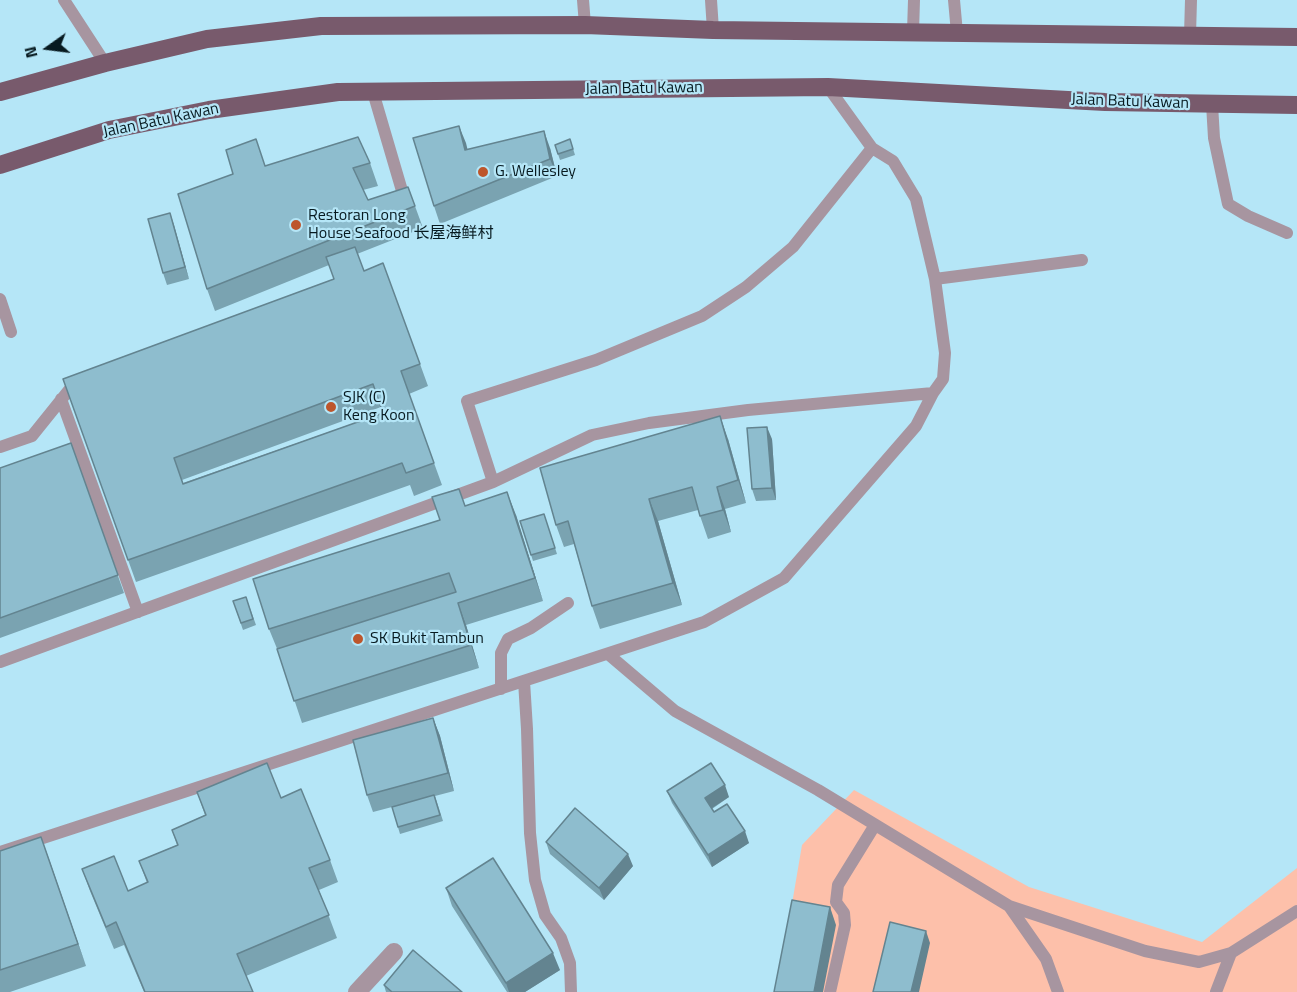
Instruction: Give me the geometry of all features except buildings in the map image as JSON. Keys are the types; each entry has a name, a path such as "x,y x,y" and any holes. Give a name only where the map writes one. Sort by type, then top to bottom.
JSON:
{"main road":[{"path":"0,92 105,63 207,39 321,26 585,25 713,30 1297,36"},
{"name":"Jalan Batu Kawan","path":"0,165 109,130 209,110 338,92 828,87 1105,102 1297,105"}],"street":[{"path":"357,992 394,952"}],"lane":[{"path":"64,0 105,63"},
{"path":"583,0 585,25"},
{"path":"711,0 713,30"},
{"path":"913,32 914,0"},
{"path":"954,0 957,33"},
{"path":"1190,35 1191,0"},
{"path":"0,852 704,622 784,578 916,426 943,379 945,353 935,279 916,199 892,161 872,148 828,87"},
{"path":"373,92 405,201"},
{"path":"1212,104 1214,138 1228,204 1248,216 1287,233"},
{"path":"493,482 467,401 596,360 702,316 746,287 792,247 872,148"},
{"path":"935,279 1082,260"},
{"path":"0,299 11,332"},
{"path":"0,447 32,436 69,390 99,379"},
{"path":"0,662 493,482 592,435 637,425 748,411 933,393"},
{"path":"61,399 138,612"},
{"path":"501,689 501,653 508,639 531,628 568,603"},
{"path":"608,654 675,711 818,790 1009,906 1156,953 1198,962 1231,952 1297,911"},
{"path":"524,681 530,833 535,880 545,915 561,938 570,963 571,992"},
{"path":"830,992 845,925 844,913 836,902 838,885 875,825"},
{"path":"1009,906 1046,959 1058,992"},
{"path":"1216,992 1231,952"}],"shaded area":[{"path":"854,790 1029,887 1202,942 1297,868 1297,992 777,992 802,845"}],"place":[{"name":"G. Wellesley","path":"483,172"},
{"name":"Restoran Long House Seafood 长屋海鲜村","path":"296,225"},
{"name":"SJK (C) Keng Koon","path":"331,407"},
{"name":"SK Bukit Tambun","path":"358,639"}]}
